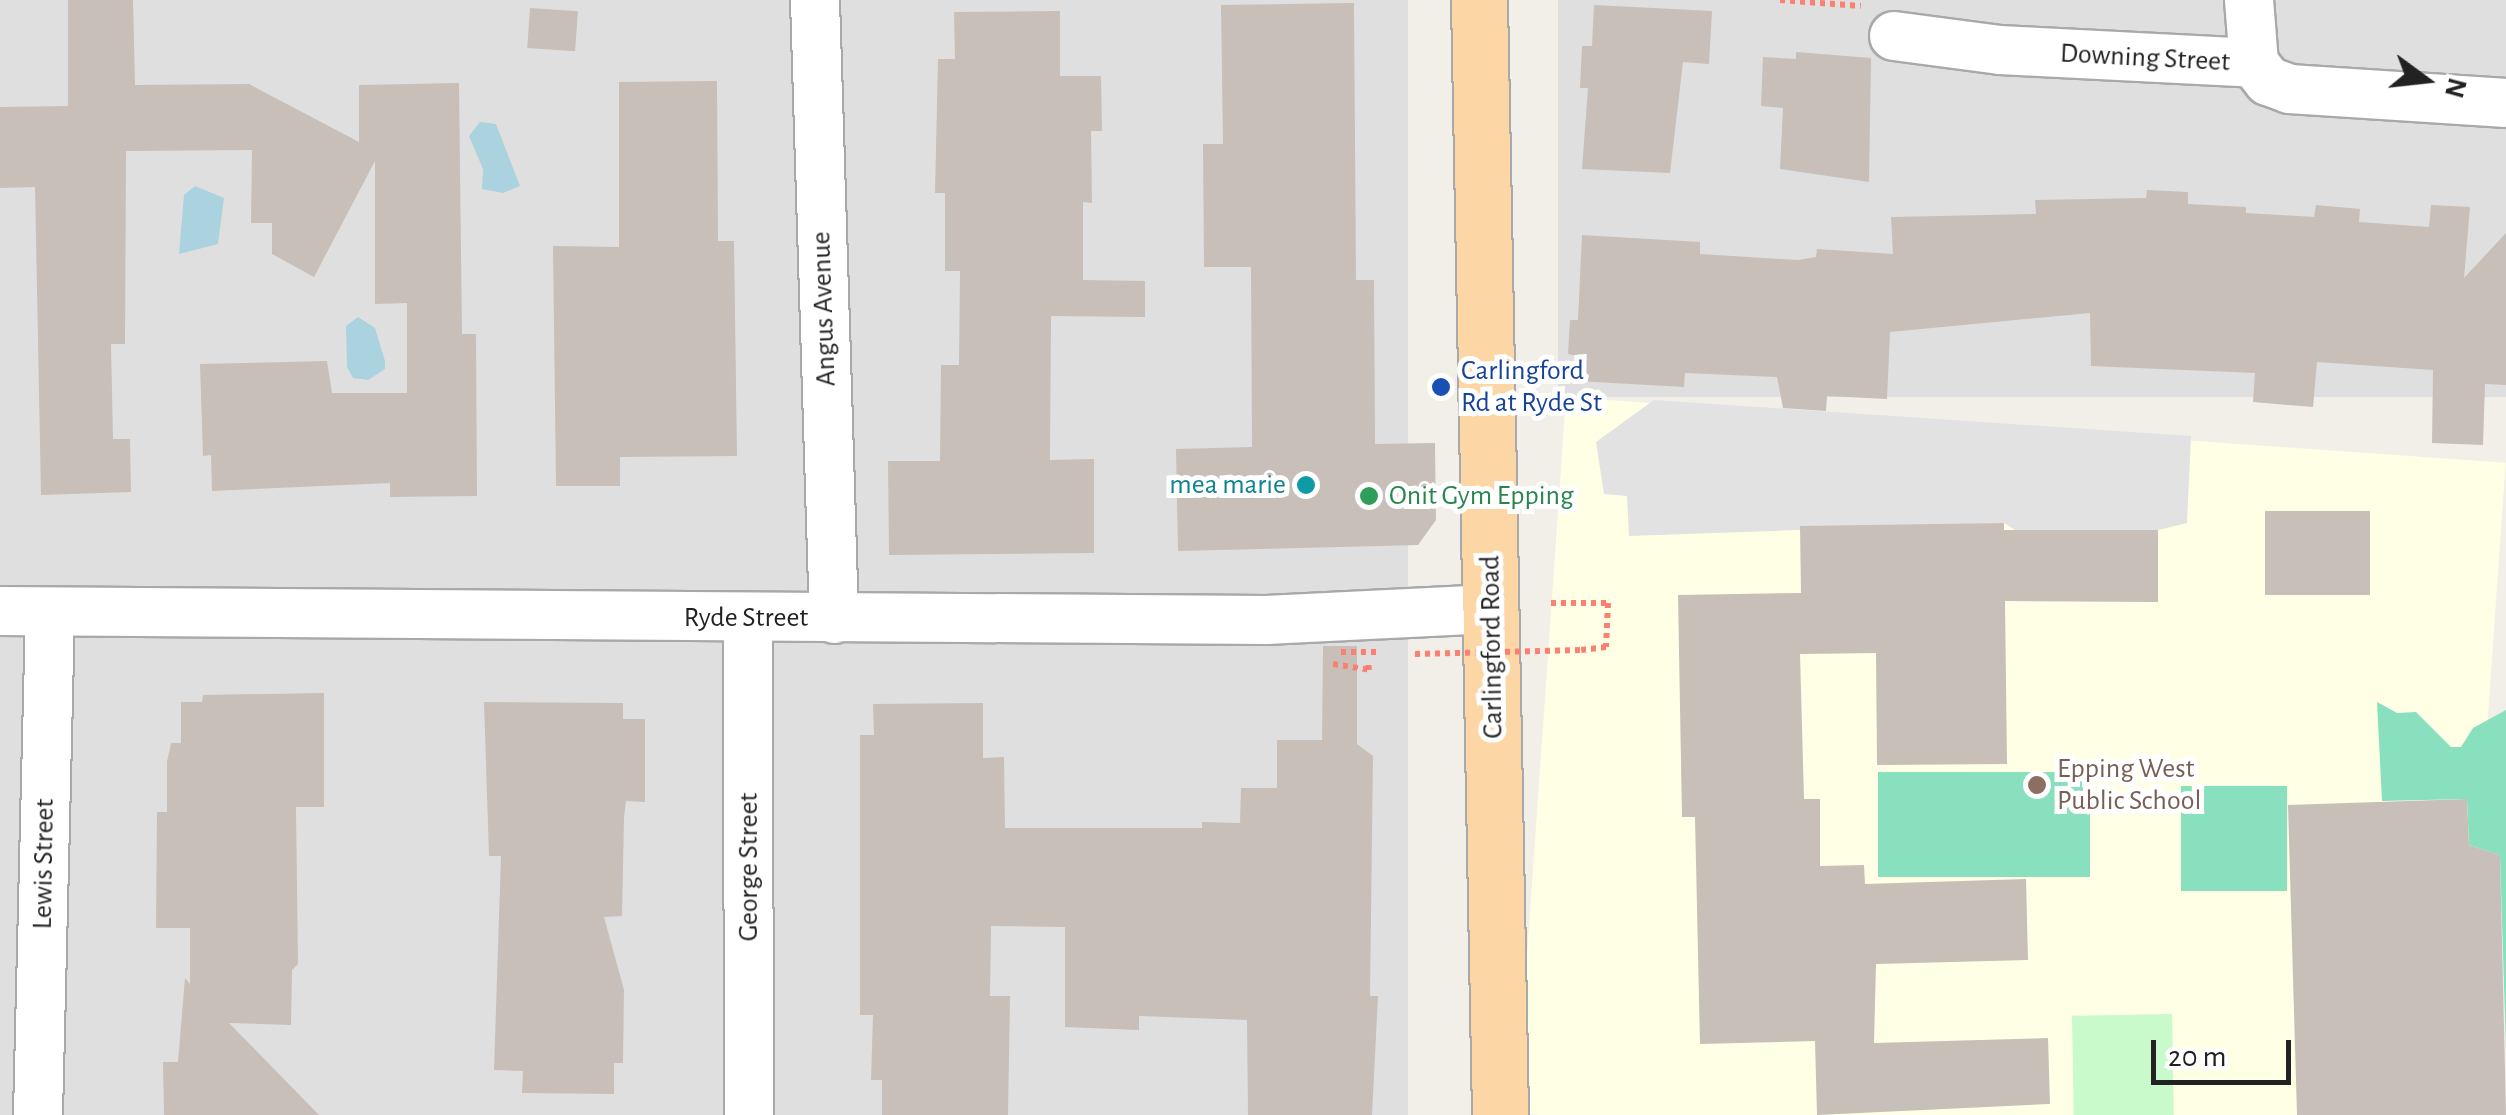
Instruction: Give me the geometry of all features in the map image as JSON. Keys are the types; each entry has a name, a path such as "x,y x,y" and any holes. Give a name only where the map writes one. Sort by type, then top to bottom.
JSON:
{"main road":[{"name":"Carlingford Road","path":"1479,0 1500,1115"}],"street":[{"name":"Angus Avenue","path":"814,0 834,618"},
{"path":"2248,0 2254,63"},
{"name":"Downing Street","path":"1894,36 2000,50 2254,63 2268,81 2290,89 2506,102"},
{"name":"Ryde Street","path":"0,611 1266,620 1492,609"},
{"name":"Lewis Street","path":"38,1115 50,613"},
{"name":"George Street","path":"748,618 749,1115"}],"path":[{"path":"1780,0 1869,6 1894,36"},
{"path":"1415,654 1606,647 1608,602 1551,602"},
{"path":"1341,652 1378,652"},
{"path":"1341,669 1369,670"}],"shaded area":[{"path":"0,0 1408,0 1408,1115 0,1115"},
{"path":"1558,0 2506,0 2506,397 1558,397"},
{"name":"Epping West Public School","path":"1566,397 2506,463 2460,1115 1516,1113"},
{"path":"1654,400 2191,436 2187,523 2158,530 2015,530 2004,523 1629,536 1627,496 1604,494 1596,442"}],"green space":[{"path":"2377,702 2397,713 2416,712 2451,747 2461,747 2473,728 2506,710 2506,1048 2500,855 2469,845 2467,799 2382,801"},
{"path":"1878,772 2090,772 2090,877 1878,877"},
{"path":"2181,786 2287,786 2287,891 2181,891"},
{"path":"2172,1014 2174,1115 2074,1115 2072,1016"}],"water":[{"path":"480,122 496,124 520,186 503,193 482,189 483,169 469,136"},
{"path":"195,186 224,198 218,244 179,254 184,195"},
{"path":"358,317 375,328 385,361 385,369 368,380 353,378 347,367 346,326"}],"building":[{"path":"68,0 133,0 135,85 249,84 359,142 359,85 459,83 462,334 476,334 477,496 390,497 390,483 212,491 211,455 203,456 200,364 327,361 332,393 407,393 407,303 375,304 375,161 314,277 272,254 272,223 251,223 252,150 126,151 125,344 111,344 113,439 130,439 131,492 41,495 35,187 0,188 0,107 68,106"},
{"path":"1354,3 1356,280 1374,280 1375,444 1435,443 1436,520 1418,545 1178,551 1176,449 1252,447 1251,267 1204,267 1203,144 1223,144 1221,5"},
{"path":"1594,5 1712,11 1709,64 1683,62 1670,173 1582,169 1588,88 1580,88 1582,46 1592,46"},
{"path":"530,8 578,11 575,51 527,48"},
{"path":"1060,11 1060,76 1101,76 1102,131 1091,131 1092,203 1083,202 1083,280 1145,281 1145,317 1051,316 1050,460 1094,459 1094,553 889,555 888,461 940,461 941,365 959,365 960,271 945,271 945,193 935,193 938,59 955,59 954,12"},
{"path":"1796,52 1871,58 1869,182 1780,169 1783,108 1761,106 1763,57 1796,59"},
{"path":"717,81 718,241 734,241 737,456 620,457 620,486 556,486 553,246 619,247 619,82"},
{"path":"2147,190 2188,192 2188,204 2246,207 2246,213 2314,217 2316,205 2360,209 2359,222 2429,227 2431,205 2470,207 2464,278 2506,233 2506,385 2485,384 2483,445 2432,443 2433,370 2317,362 2313,407 2253,402 2255,373 2091,366 2090,313 1890,332 1887,399 1827,396 1826,411 1783,408 1777,377 1685,373 1684,387 1577,381 1578,356 1568,354 1570,320 1578,320 1582,235 1700,242 1700,254 1798,260 1816,257 1817,249 1893,254 1891,217 2036,214 2035,200 2146,198"},
{"path":"2265,511 2370,511 2370,595 2265,595"},
{"path":"2004,523 2004,530 2158,530 2158,602 2005,601 2007,764 1877,765 1876,653 1800,654 1804,799 1820,799 1820,866 1864,865 1865,884 2026,879 2028,960 1876,964 1874,1043 2048,1038 2050,1104 1817,1115 1815,1041 1700,1044 1695,817 1682,817 1678,595 1801,593 1800,526"},
{"path":"1323,646 1357,646 1357,744 1373,756 1370,996 1378,996 1372,1115 1248,1115 1247,1020 1139,1016 1139,1030 1065,1027 1065,927 991,926 990,996 1010,996 1008,1115 882,1115 882,1080 871,1080 873,1015 860,1015 860,735 874,735 873,704 983,703 983,758 1004,757 1005,828 1202,828 1202,822 1240,823 1241,788 1277,788 1277,740 1322,740"},
{"path":"324,693 324,807 296,807 298,964 292,970 291,1025 229,1023 319,1115 164,1115 163,1062 178,1062 185,978 190,984 190,928 156,928 157,812 167,812 167,762 171,743 181,743 181,702 202,702 203,695"},
{"path":"484,702 623,703 623,719 645,719 645,802 626,801 622,916 604,917 624,990 623,1063 614,1063 614,1094 522,1093 523,1071 494,1070 501,856 489,856"},
{"path":"2467,799 2469,845 2500,855 2506,1115 2297,1115 2288,805"}],"place":[{"name":"Carlingford Rd at Ryde St","path":"1441,387"},
{"name":"mea marie","path":"1306,485"},
{"name":"Onit Gym Epping","path":"1369,496"},
{"name":"Epping West Public School","path":"2037,785"}]}
